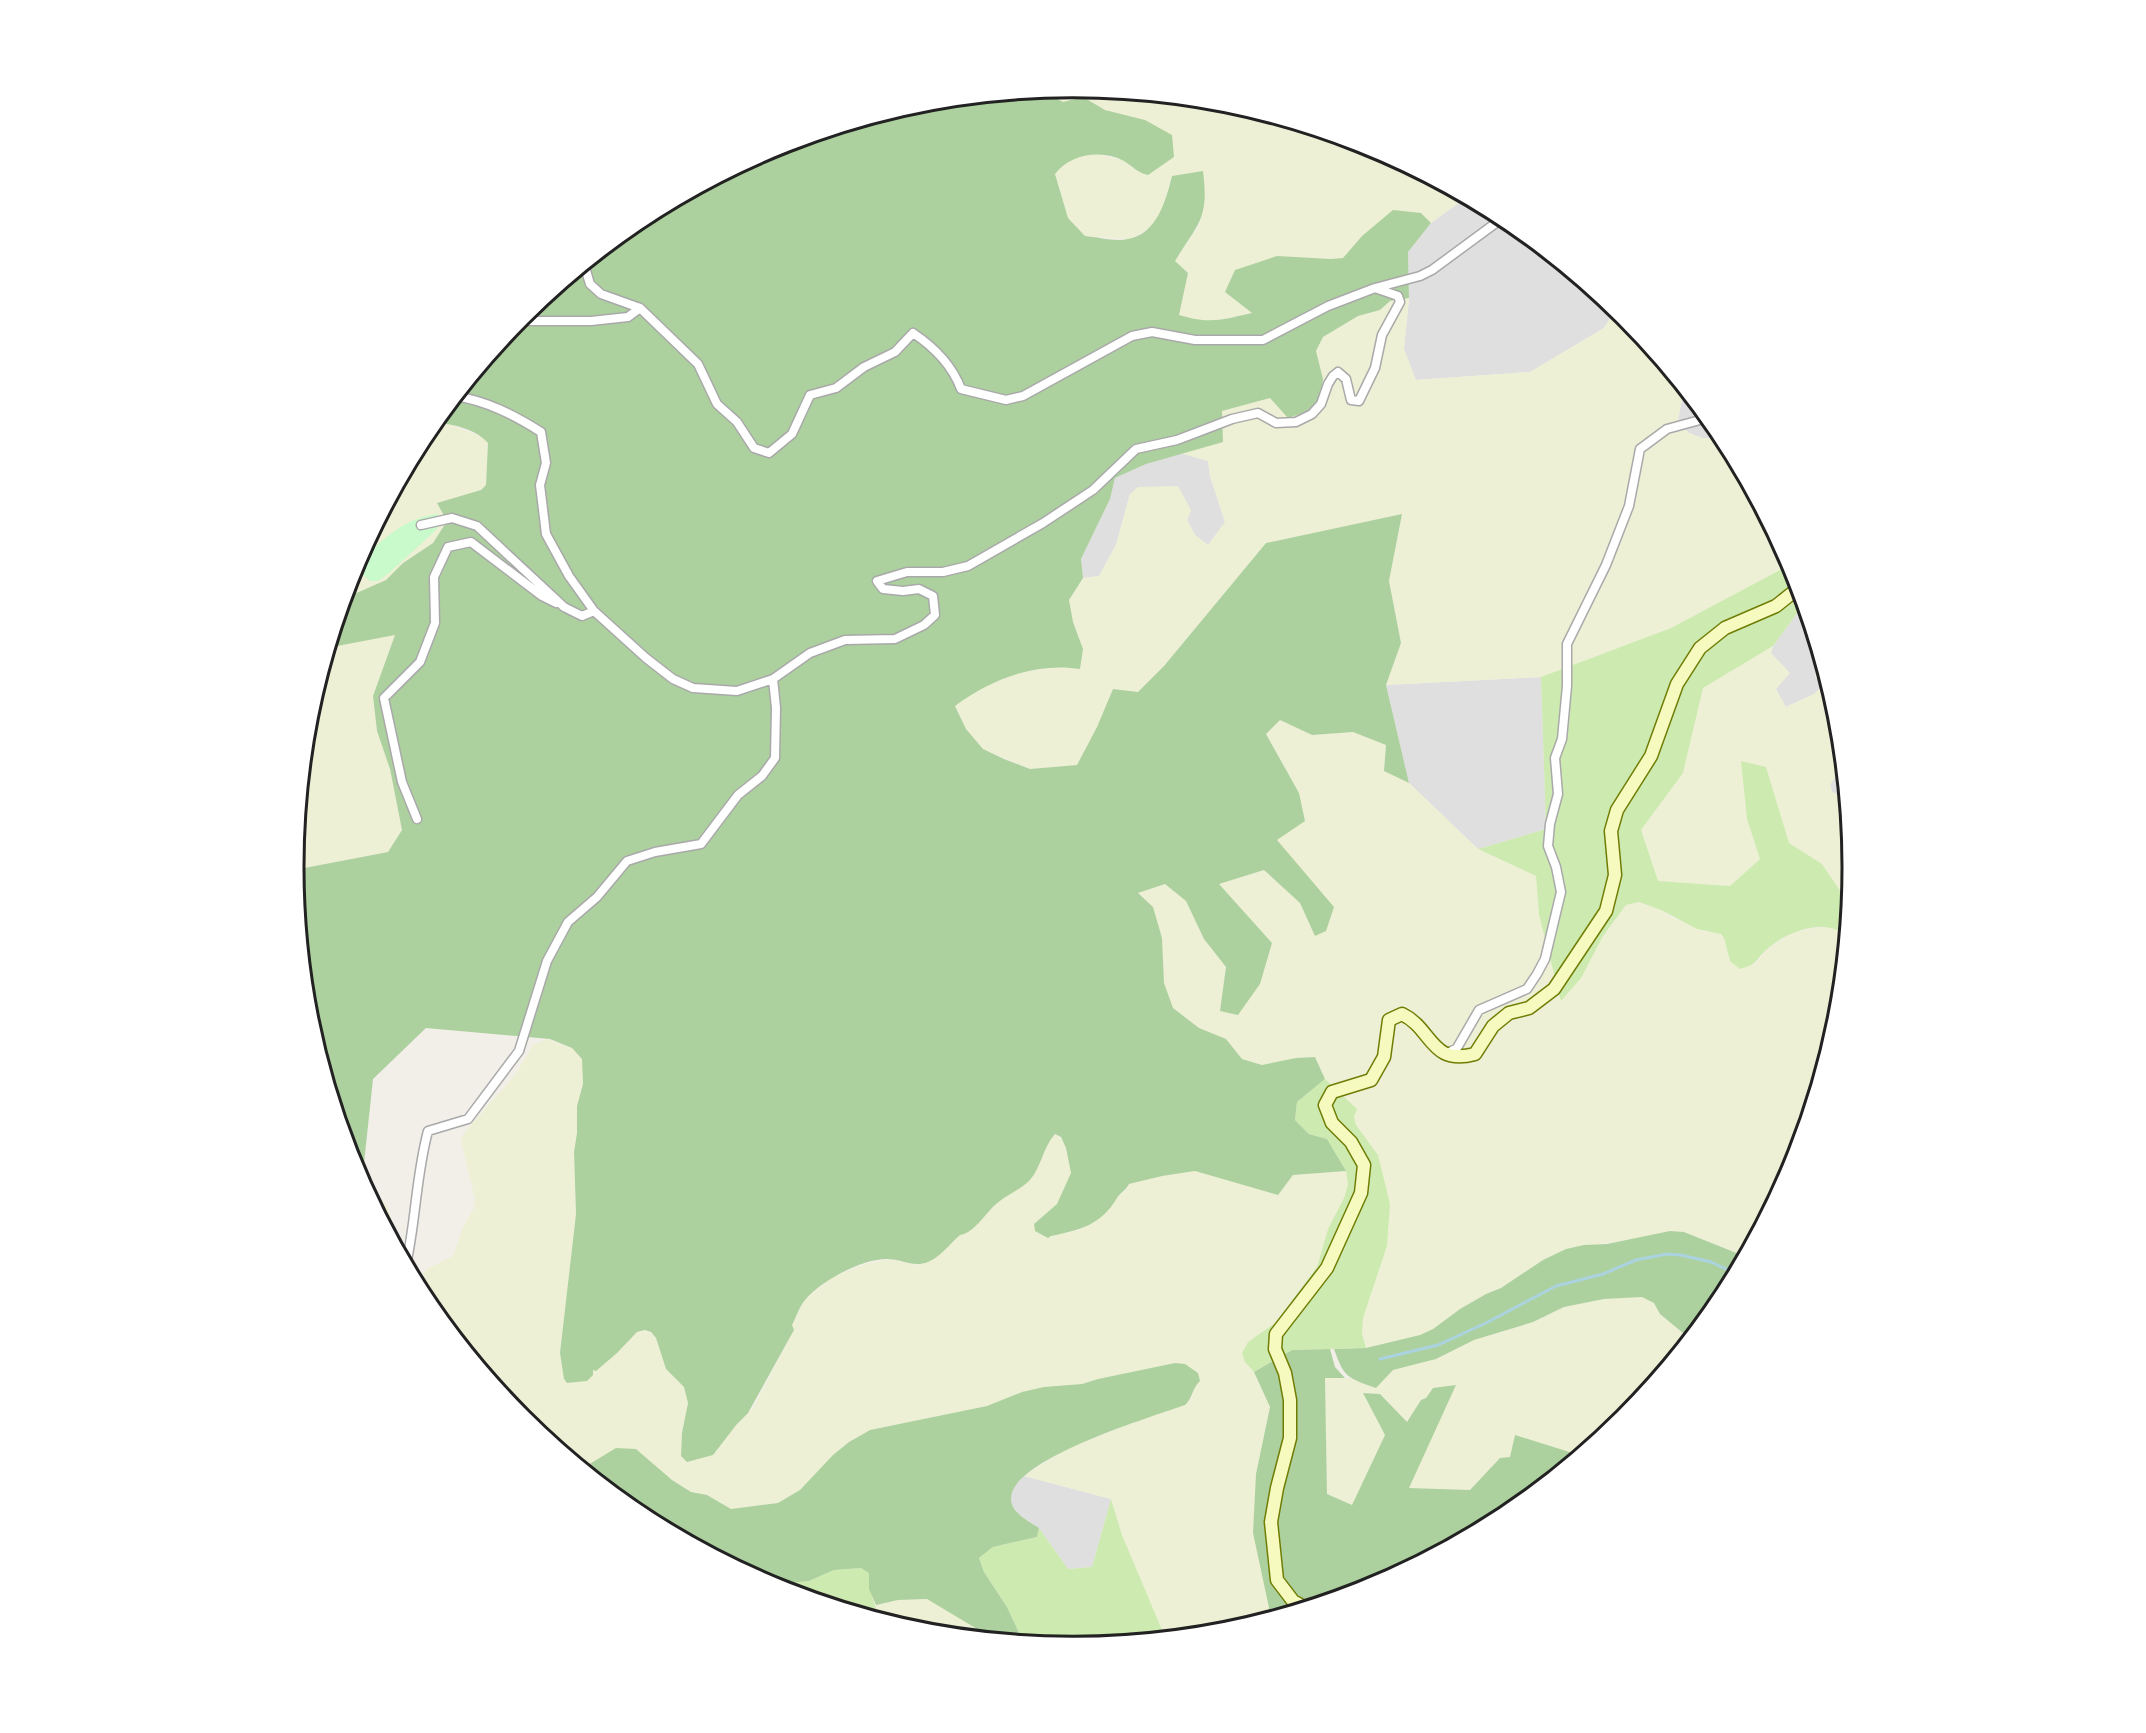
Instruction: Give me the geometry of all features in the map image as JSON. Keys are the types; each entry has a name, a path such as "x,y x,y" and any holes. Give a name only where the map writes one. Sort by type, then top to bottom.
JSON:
{"main road":[{"path":"1294,1603 1277,1580 1271,1522 1290,1438 1290,1400 1285,1373 1275,1349 1276,1334 1327,1268 1361,1193 1364,1165 1351,1142 1332,1123 1325,1105 1332,1092 1371,1080 1384,1057 1389,1020 1402,1014 1414,1020 1430,1041 1445,1054 1458,1058 1475,1054 1493,1026 1509,1014 1529,1008 1554,989 1606,911 1615,875 1611,831 1617,810 1651,756 1677,684 1700,648 1725,628 1776,606 1791,594"}],"street":[{"path":"586,271 590,284 601,294 640,308 699,364 717,404 737,422 754,448 769,453 792,434 810,395 836,388 864,367 895,352 913,333 931,345 956,375 961,389 1006,400 1023,396 1132,336 1152,332 1195,340 1263,340 1329,306 1432,270 1494,223"},
{"path":"464,397 476,399 515,416 541,432 546,463 540,485 546,534 570,576 594,611 673,679 693,688 737,691 773,679 810,652 845,640 895,639 924,626 935,615 933,596 919,589 903,591 883,589 877,581 908,572 943,572 969,566 1043,523 1093,490 1136,449 1177,440 1232,419 1258,413 1276,423 1296,422 1312,414 1321,404 1328,384 1338,372 1346,379 1351,400 1359,401 1375,368 1382,334 1400,302 1398,296 1376,288"},
{"path":"531,321 601,320 628,317 640,308"},
{"path":"1445,1054 1457,1048 1479,1010 1527,989 1545,959 1561,892 1556,867 1548,846 1550,824 1558,794 1555,758 1562,739 1567,686 1567,644 1606,565 1629,506 1640,449 1667,429 1699,420"},
{"path":"421,525 452,518 477,526 564,607"},
{"path":"417,819 402,782 384,698 420,662 435,623 434,577 447,547 471,542 542,596 582,616 594,611"},
{"path":"409,1254 420,1160 428,1131 468,1119 519,1051 548,961 568,922 597,897 627,861 656,852 701,844 738,795 762,776 775,758 776,708 773,679"}],"shaded area":[{"path":"1460,202 1541,256 1611,317 1604,328 1530,372 1415,380 1404,349 1409,299 1408,252 1431,223"},
{"path":"1682,397 1712,438 1702,438 1689,433 1678,421"},
{"path":"1181,453 1208,461 1210,476 1225,522 1208,546 1195,535 1187,520 1191,510 1130,494 1116,545 1099,576 1083,578 1081,559 1110,499 1115,478 1146,464"},
{"path":"1798,612 1816,667 1817,673 1815,676 1821,688 1815,694 1785,707 1776,689 1771,653 1773,646"},
{"path":"1541,677 1546,829 1478,849 1409,783 1386,685"},
{"path":"1836,776 1838,794 1832,792 1830,784"},
{"path":"1024,1476 1111,1499 1092,1567 1068,1569 1039,1528 1018,1514 1010,1499 1014,1487"}],"green space":[{"path":"1056,98 1079,98 1063,102"},
{"path":"1056,98 1063,102 1085,98 1105,110 1145,120 1172,135 1174,157 1148,175 1124,161 1106,155 1077,158 1061,167 1055,174 1068,218 1085,236 1118,240 1138,236 1153,223 1159,215 1172,176 1203,171 1205,200 1203,210 1196,228 1175,261 1188,273 1179,315 1198,319 1215,320 1252,313 1225,292 1235,270 1277,256 1343,258 1362,236 1393,210 1421,213 1431,223 1408,252 1409,298 1390,301 1380,310 1358,316 1323,337 1316,351 1323,379 1319,408 1288,418 1270,398 1222,411 1223,442 1146,464 1115,478 1110,499 1081,559 1083,578 1069,600 1073,622 1083,649 1080,669 1047,668 1014,675 984,688 955,706 966,729 983,749 1030,769 1077,765 1097,727 1113,689 1138,692 1164,666 1266,543 1402,514 1389,581 1401,643 1386,685 1409,783 1384,771 1386,745 1353,732 1312,735 1280,720 1266,734 1299,793 1305,821 1277,840 1334,907 1326,931 1315,936 1300,903 1264,870 1219,884 1272,943 1260,984 1238,1015 1220,1011 1226,967 1204,939 1186,901 1165,884 1138,893 1153,907 1162,938 1164,983 1173,1008 1199,1028 1226,1039 1242,1059 1262,1065 1296,1058 1315,1057 1325,1079 1297,1102 1295,1120 1309,1134 1327,1139 1346,1171 1293,1175 1278,1195 1195,1171 1162,1176 1129,1184 1111,1207 1097,1220 1089,1225 1048,1238 1035,1231 1034,1224 1057,1204 1071,1173 1066,1148 1061,1137 1055,1134 1030,1180 999,1201 975,1227 960,1235 932,1260 923,1264 892,1259 865,1263 842,1272 812,1293 801,1306 792,1325 794,1330 748,1413 713,1455 687,1462 681,1456 682,1433 688,1403 684,1387 666,1369 656,1338 651,1332 645,1330 637,1332 617,1353 596,1371 593,1370 593,1375 587,1381 567,1383 564,1379 560,1353 576,1214 574,1152 577,1106 583,1084 582,1059 572,1048 550,1039 426,1028 373,1079 364,1163 330,1066 311,967 304,868 388,852 402,830 390,769 377,731 373,696 395,635 337,646 355,594 386,580 403,563 433,543 447,521 437,503 481,490 486,485 488,443 477,434 445,424 495,359 529,323 605,256 646,227 733,177 779,156 826,138 923,112 1023,99"},
{"path":"1085,98 1173,104 1223,112 1272,124 1320,138 1367,156 1460,202 1431,223 1421,213 1362,236 1343,258 1316,258 1252,313 1198,321 1178,315 1188,273 1175,261 1200,224 1172,176 1162,210 1150,228 1129,239 1085,236 1068,218 1055,174 1061,166 1073,158 1095,154 1122,160 1140,173 1145,120 1105,110"},
{"path":"1409,298 1404,349 1416,380 1530,372 1604,328 1611,317 1651,359 1682,397 1678,421 1689,433 1712,439 1763,526 1780,566 1780,570 1671,628 1541,677 1386,685 1401,643 1389,581 1402,514 1266,543 1164,666 1138,692 1113,689 1097,727 1077,765 1030,769 983,749 966,729 955,706 973,692 1015,674 1053,667 1080,669 1083,649 1073,622 1069,600 1083,578 1099,576 1116,545 1130,494 1138,487 1178,486 1191,510 1187,520 1195,535 1208,545 1225,522 1210,476 1208,461 1181,453 1223,442 1222,411 1270,398 1323,379 1316,351 1323,337 1358,316 1380,310 1390,301"},
{"path":"445,423 484,438 488,443 486,485 481,490 437,503 447,521 433,543 403,563 386,580 355,594 383,526 434,439"},
{"path":"437,514 440,517 441,522 435,531 378,581 370,581 362,574 375,547 393,532 425,516"},
{"path":"1780,566 1798,612 1773,646 1703,688 1683,773 1641,830 1658,881 1730,886 1760,859 1747,819 1741,761 1766,767 1789,843 1822,864 1841,892 1839,930 1826,927 1804,929 1774,943 1754,964 1740,969 1730,961 1721,934 1697,929 1661,910 1639,902 1626,905 1603,936 1581,978 1561,1001 1539,915 1536,876 1478,849 1546,829 1541,677 1671,628 1780,570"},
{"path":"395,634 373,696 377,731 390,769 402,830 388,852 304,868 311,766 319,716 337,646"},
{"path":"1773,646 1771,653 1790,673 1776,689 1786,707 1814,694 1821,687 1836,776 1830,785 1832,792 1838,795 1840,816 1841,892 1822,864 1789,843 1765,767 1747,819 1760,859 1730,886 1658,881 1641,830 1683,773 1703,688"},
{"path":"1280,720 1312,735 1353,732 1386,745 1384,771 1409,783 1478,849 1536,876 1539,915 1603,936 1626,905 1639,902 1706,932 1713,931 1721,934 1730,961 1754,965 1766,950 1792,933 1827,927 1839,930 1827,1017 1816,1066 1801,1114 1763,1207 1737,1253 1684,1232 1566,1249 1543,1260 1501,1288 1460,1309 1433,1329 1420,1335 1366,1348 1362,1334 1363,1318 1387,1246 1378,1155 1356,1125 1354,1117 1357,1109 1325,1079 1315,1057 1296,1058 1262,1065 1242,1059 1226,1039 1199,1028 1173,1008 1164,983 1162,938 1153,907 1138,893 1165,884 1186,901 1204,939 1226,967 1220,1011 1251,920 1219,884 1264,870 1300,903 1315,935 1277,840 1299,793 1266,734"},
{"path":"547,1039 572,1048 582,1059 584,1066 583,1084 577,1106 574,1152 576,1214 560,1353 567,1383 573,1382 617,1353 637,1332 648,1331 656,1338 666,1369 684,1387 688,1403 682,1433 713,1455 737,1424 753,1408 794,1330 792,1326 804,1301 831,1278 865,1264 889,1259 914,1265 936,1257 960,1235 977,1224 996,1204 1031,1179 1048,1142 1055,1134 1063,1140 1072,1169 1068,1183 1057,1204 1034,1224 1050,1236 1080,1230 1125,1191 1129,1184 1162,1176 1195,1171 1278,1195 1293,1175 1346,1171 1348,1184 1344,1198 1328,1229 1317,1267 1275,1323 1248,1342 1245,1362 1254,1372 1270,1407 1256,1474 1270,1609 1223,1621 1162,1630 1122,1535 1111,1499 1024,1476 1066,1449 1191,1400 1195,1385 1175,1363 1082,1384 1022,1392 987,1406 870,1430 849,1442 833,1455 800,1490 778,1503 731,1509 707,1495 691,1492 664,1474 595,1469 529,1410 495,1374 463,1335 422,1275 427,1269 453,1256 463,1227 474,1208 475,1200 461,1140 465,1132 515,1075 533,1045"},
{"path":"1325,1079 1357,1109 1354,1117 1356,1125 1378,1155 1390,1204 1387,1246 1363,1318 1362,1334 1366,1348 1292,1350 1254,1372 1245,1362 1242,1353 1248,1342 1275,1323 1317,1267 1328,1229 1344,1198 1348,1184 1346,1171 1327,1139 1309,1134 1295,1120 1297,1102"},
{"path":"379,1199 387,1205 393,1225"},
{"path":"1670,1231 1684,1232 1737,1253 1684,1334 1660,1314 1654,1303 1642,1297 1604,1299 1564,1307 1533,1322 1474,1340 1436,1359 1393,1370 1376,1388 1348,1376 1341,1366 1334,1349 1366,1348 1420,1335 1433,1329 1460,1309 1501,1288 1543,1260 1566,1249 1607,1244"},
{"path":"1642,1297 1655,1303 1660,1314 1684,1334 1651,1374 1617,1410 1570,1453 1500,1459 1470,1490 1408,1488 1455,1386 1433,1388 1426,1398 1421,1400 1407,1422 1380,1394 1363,1393 1385,1435 1352,1505 1327,1494 1325,1377 1349,1378 1376,1388 1393,1370 1436,1359 1474,1340 1533,1322 1565,1307 1604,1299"},
{"path":"1330,1349 1335,1367 1345,1378 1325,1378 1327,1494 1352,1505 1385,1435 1363,1393 1380,1394 1407,1422 1421,1400 1426,1398 1433,1388 1456,1385 1409,1488 1470,1490 1500,1458 1510,1457 1515,1435 1571,1452 1500,1506 1413,1556 1320,1595 1269,1610 1253,1533 1256,1474 1270,1407 1254,1372 1292,1350"},
{"path":"1175,1363 1185,1364 1198,1373 1200,1381 1185,1405 1085,1441 1033,1469 1017,1484 1011,1499 1012,1504 1022,1517 1039,1528 1037,1537 993,1547 979,1558 984,1572 1007,1607 1020,1634 978,1629 927,1599 898,1600 876,1605 869,1589 869,1573 861,1568 834,1570 809,1581 794,1583 779,1577 688,1532 646,1506 589,1464 616,1448 636,1449 672,1480 691,1492 707,1495 731,1509 778,1503 800,1490 833,1455 849,1442 870,1430 987,1406 1022,1392 1044,1387 1082,1384"},
{"path":"1111,1499 1122,1535 1162,1630 1073,1636 1020,1634 1007,1607 984,1572 979,1558 993,1547 1037,1537 1039,1528 1068,1569 1092,1567"},
{"path":"861,1568 870,1573 872,1597 877,1610 794,1583 809,1581 834,1570"},
{"path":"927,1599 978,1630 923,1621 877,1610 876,1605 898,1600"}],"waterway":[{"path":"1380,1359 1438,1345 1556,1286 1603,1274 1636,1260 1667,1254 1681,1255 1711,1262 1727,1270"}]}
